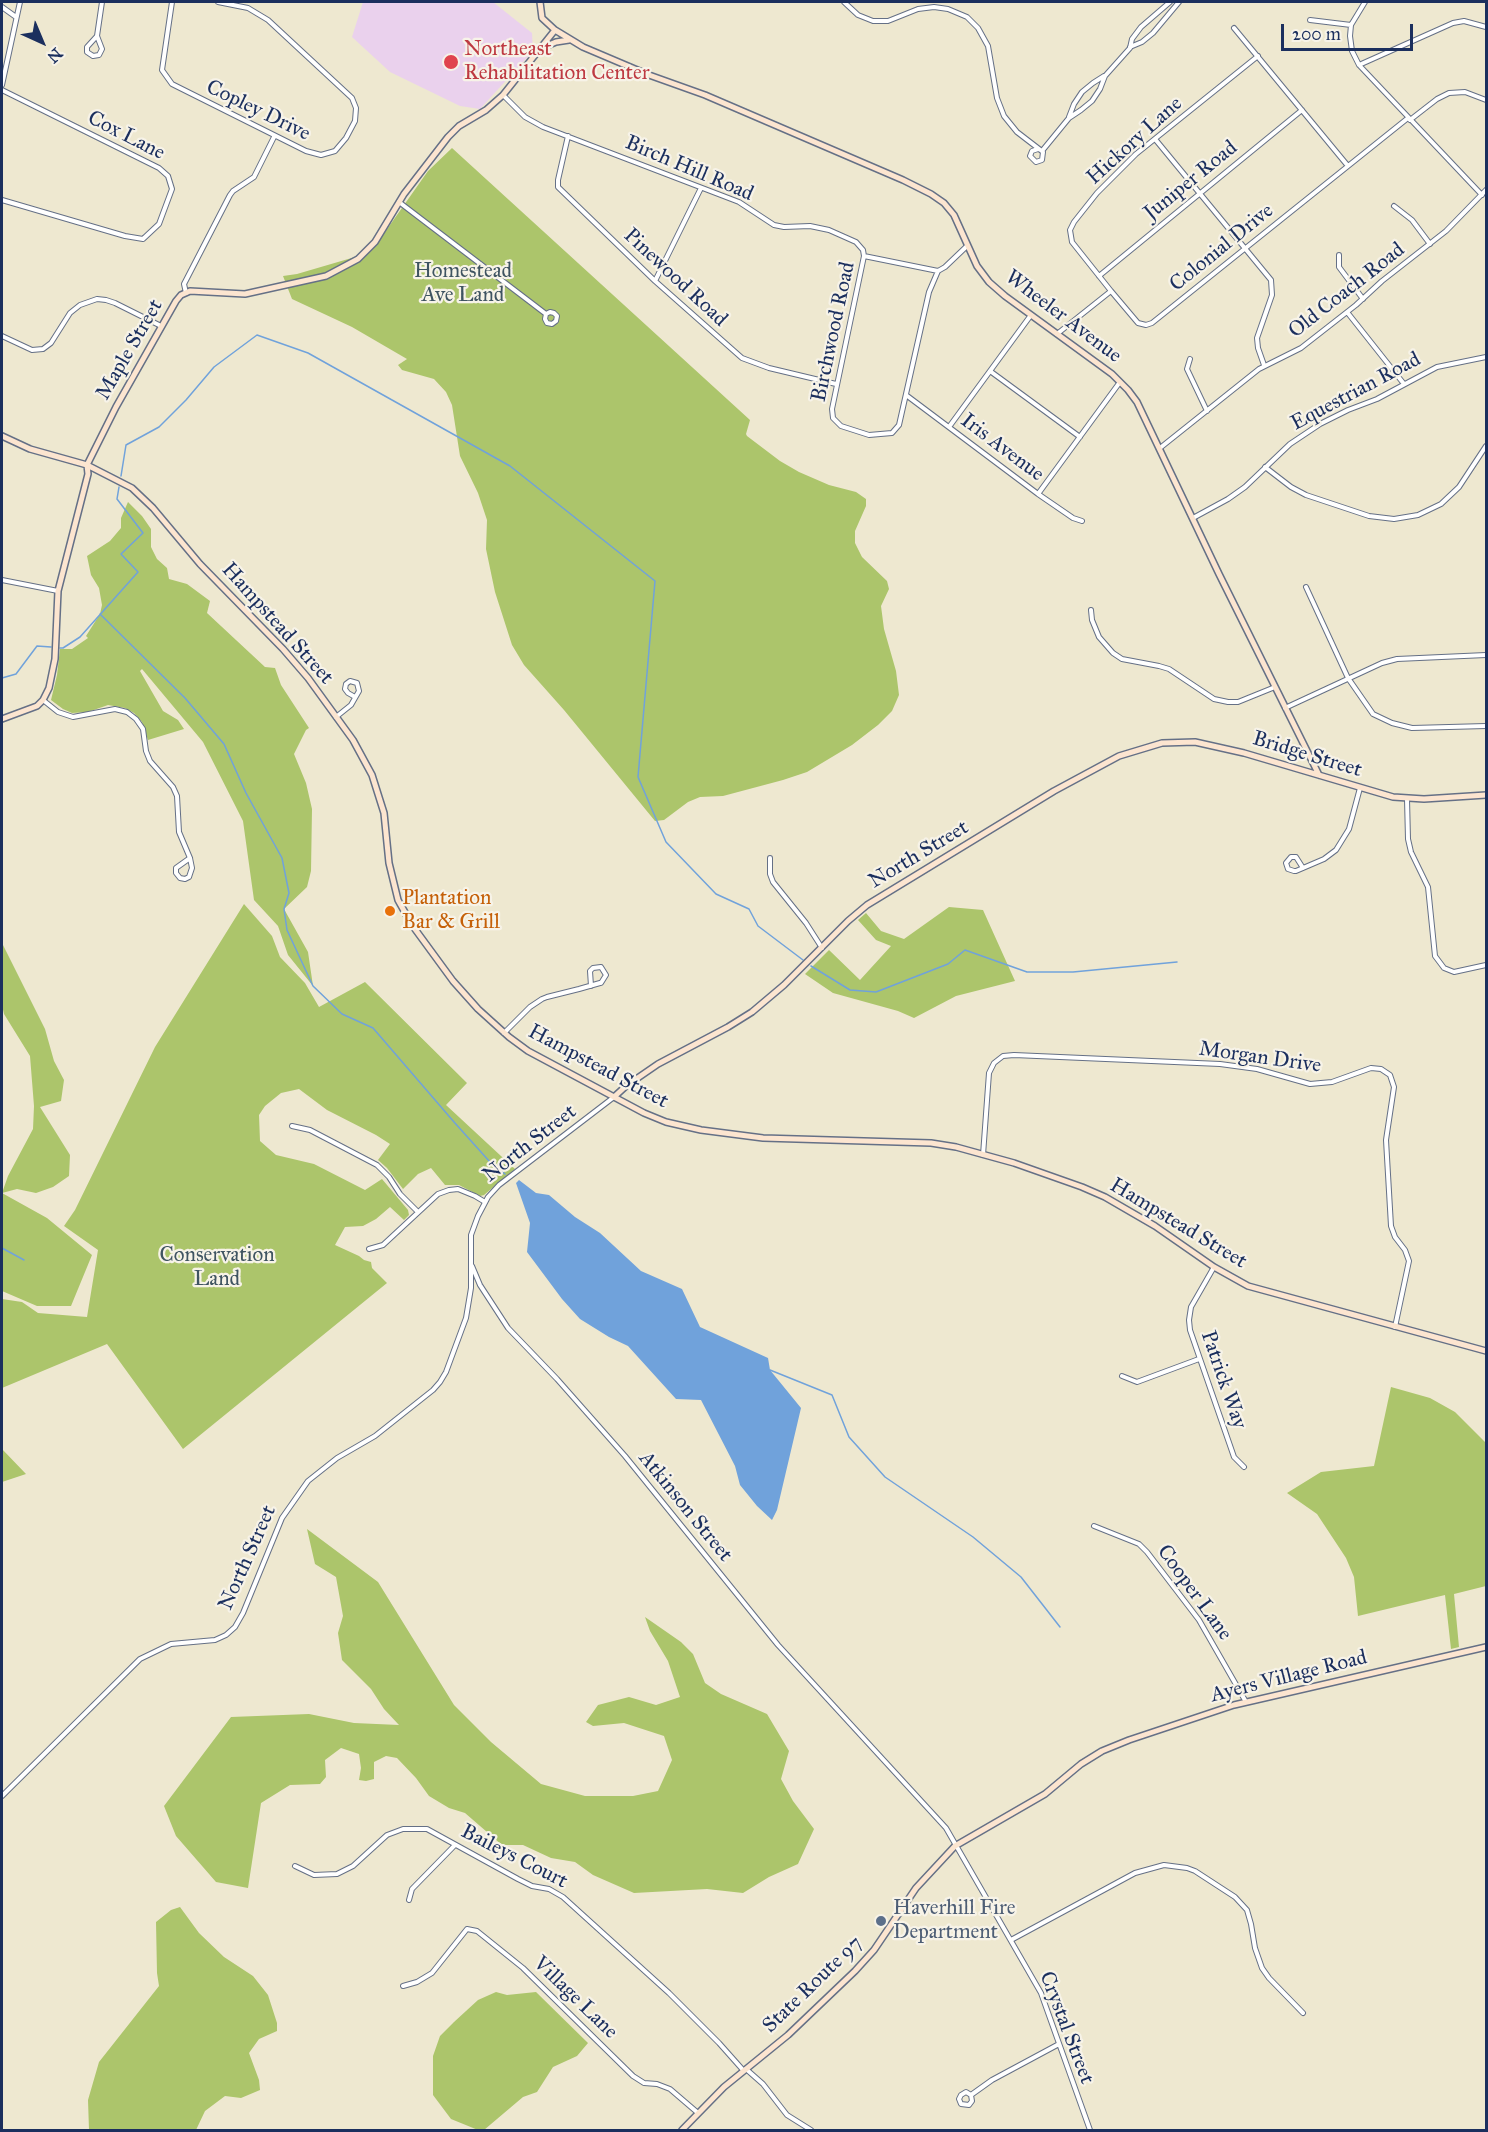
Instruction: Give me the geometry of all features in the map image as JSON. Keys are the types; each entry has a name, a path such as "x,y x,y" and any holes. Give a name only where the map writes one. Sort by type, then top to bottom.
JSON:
{"street":[{"path":"2,85 20,2"},
{"path":"97,36 87,47 88,54 93,56 99,55 102,49 97,36 102,2"},
{"name":"Copley Drive","path":"172,2 162,60 162,70 167,79 183,91 310,153 321,155 330,153 339,147 351,129 356,116 355,103 343,89 268,20 248,8 218,2"},
{"path":"540,2 542,18 555,30"},
{"path":"844,2 858,15 873,21 888,21 918,9 934,7 948,9 967,17 978,28 988,46 997,98 1004,116 1012,127 1040,150 1069,118 1092,101 1105,76"},
{"path":"1069,118 1082,92 1105,76 1130,48 1135,35 1144,24 1170,2"},
{"path":"1130,48 1153,33 1179,2"},
{"path":"1365,2 1351,25 1351,46 1359,65 1482,195"},
{"path":"2,7 16,17"},
{"path":"1310,20 1351,25"},
{"path":"1359,65 1458,22 1469,22 1486,27"},
{"path":"1234,28 1348,166"},
{"name":"Wheeler Avenue","path":"555,30 569,40 649,75 705,95 927,191 940,200 951,211 980,270 989,282 1121,381 1137,402 1319,775"},
{"name":"Maple Street","path":"43,700 49,688 55,659 58,591 86,481 87,465 101,435 176,301 186,292 251,293 335,272 358,259 370,248 399,202 448,137 459,126 486,110 503,95 555,30"},
{"path":"541,49 556,42 569,40"},
{"name":"Hickory Lane","path":"1111,291 1072,242 1070,234 1072,226 1111,178 1155,139 1258,56"},
{"name":"Cox Lane","path":"2,90 159,168 172,183 159,224 143,239 125,236 2,200"},
{"name":"Colonial Drive","path":"1111,291 1136,321 1149,325 1348,166 1437,99 1449,93 1465,92 1486,100"},
{"name":"Birch Hill Road","path":"503,95 530,120 745,205 774,225 810,226 829,230 859,245 864,256"},
{"name":"Juniper Road","path":"1099,276 1302,110"},
{"name":"Pinewood Road","path":"568,136 558,187 655,281 742,358 769,368 836,384"},
{"path":"186,292 184,284 230,195 254,177 274,137"},
{"path":"1155,139 1273,285 1271,301 1257,338 1264,365"},
{"path":"655,281 701,188"},
{"name":"Old Coach Road","path":"1160,448 1264,365 1301,348 1347,312 1456,222 1486,190"},
{"path":"399,202 546,314"},
{"path":"1394,207 1412,220 1430,244"},
{"path":"906,395 929,292 938,271 968,246"},
{"path":"1339,255 1339,267 1363,299"},
{"name":"Birchwood Road","path":"906,395 899,425 896,430 887,435 869,435 859,432 841,426 833,418 832,404 864,256 938,271"},
{"path":"1057,334 1111,291"},
{"path":"2,336 32,350 43,349 51,344 70,313 80,305 98,299 115,303 161,326"},
{"path":"1347,312 1404,384"},
{"path":"949,427 1031,315"},
{"name":"Equestrian Road","path":"1193,518 1228,499 1290,444 1313,428 1348,410 1377,399 1437,367 1486,357"},
{"path":"1190,359 1188,372 1207,411"},
{"path":"990,371 1080,437"},
{"path":"1038,494 1121,381"},
{"name":"Iris Avenue","path":"906,395 1038,494 1073,518 1082,521"},
{"name":"Hampstead Street","path":"2,436 30,449 87,465 132,488 149,503 200,564 308,678 353,740 372,775 384,813 393,881 398,900 405,913 453,981 478,1009 528,1051 644,1113 666,1122 710,1132 763,1138 931,1143 956,1147 1014,1163 1096,1193 1155,1226 1214,1268 1255,1288 1486,1352"},
{"path":"1265,467 1291,487 1306,495 1369,516 1394,519 1419,515 1450,496 1466,478 1486,446"},
{"path":"2,580 58,591"},
{"path":"1306,587 1348,678 1373,714 1392,723 1422,729 1486,726"},
{"path":"1091,610 1092,620 1099,637 1113,653 1122,659 1169,669 1214,699 1238,702 1275,687"},
{"path":"1285,708 1382,663 1397,659 1486,655"},
{"path":"336,717 351,705 355,697 360,687 355,681 350,681 346,684 345,689 355,697"},
{"path":"2,719 37,706 43,700 58,711 73,717 116,709 127,712 143,729 146,752 150,761 176,793 179,805 180,836 190,858 191,874 187,879 180,879 176,875 176,868 190,858"},
{"name":"Bridge Street","path":"1119,756 1162,743 1195,742 1244,753 1393,797 1407,799 1486,795"},
{"name":"North Street","path":"2,1796 140,1659 171,1644 215,1640 226,1635 235,1627 243,1613 282,1518 308,1481 336,1458 375,1436 440,1382 446,1372 466,1317 472,1266 471,1235 485,1202 499,1185 626,1086 658,1064 752,1012 867,905 1054,791 1119,756"},
{"path":"1303,868 1296,857 1287,860 1287,867 1294,871 1303,868 1324,859 1339,847 1349,829 1360,788"},
{"path":"1407,799 1409,847 1428,887 1435,956 1444,968 1454,972 1486,965"},
{"path":"770,858 769,868 773,882 806,923 822,948"},
{"path":"504,1033 530,1007 542,999 591,986 604,980 605,973 602,968 595,967 590,971 591,986"},
{"name":"Morgan Drive","path":"983,1155 989,1073 994,1063 1003,1056 1220,1064 1257,1069 1310,1084 1332,1082 1371,1068 1381,1069 1389,1075 1394,1087 1386,1140 1392,1226 1395,1237 1409,1261 1395,1327"},
{"path":"292,1126 310,1130 377,1165 418,1212"},
{"path":"369,1249 383,1245 438,1194 449,1190 467,1191 485,1202"},
{"name":"Atkinson Street","path":"472,1266 480,1285 508,1328 585,1410 704,1552 778,1645 946,1828 955,1846"},
{"name":"Patrick Way","path":"1214,1268 1195,1298 1189,1320 1190,1330 1234,1457 1244,1467"},
{"path":"1122,1376 1137,1382 1199,1359"},
{"name":"Cooper Lane","path":"1094,1526 1139,1544 1147,1552 1193,1611 1246,1702"},
{"name":"Ayers Village Road","path":"1102,1751 1246,1702 1486,1647"},
{"name":"State Route 97","path":"682,2130 744,2069 788,2035 855,1971 874,1950 916,1887 955,1846 1045,1794 1081,1764 1102,1751"},
{"name":"Baileys Court","path":"295,1866 314,1875 337,1874 353,1866 387,1835 412,1828 428,1829 518,1880 532,1886 549,1889 564,1898 669,1993 744,2069 764,2084 787,2115 811,2130"},
{"path":"409,1900 409,1893 413,1887 455,1845"},
{"name":"Crystal Street","path":"955,1846 1041,1993 1090,2130"},
{"path":"1011,1940 1135,1873 1164,1865 1187,1868 1235,1897 1247,1910 1262,1968 1302,2013"},
{"name":"Village Lane","path":"403,1986 417,1982 432,1973 463,1933 467,1929 472,1929 524,1968 633,2076 644,2083 657,2084 673,2090 698,2113"},
{"path":"971,2095 999,2075 1059,2044"}],"shaded area":[{"name":"Northeast Rehabilitation Center","path":"363,2 493,2 532,33 533,51 480,109 460,106 390,72 352,37"}],"green space":[{"name":"Homestead Ave Land","path":"452,148 750,420 747,436 799,472 829,485 856,492 866,499 866,506 855,531 855,543 862,557 887,581 889,589 881,606 884,629 896,671 899,695 892,711 852,745 807,772 723,796 700,797 688,802 664,820 655,821 524,665 512,645 495,592 486,549 487,520 478,493 460,456 452,405 446,392 434,379 402,370 398,365 407,359 352,327 292,299 283,276 355,257 385,232 428,171"},
{"path":"128,502 151,529 151,547 157,559 167,568 169,579 187,584 210,601 207,613 265,667 275,668 281,685 309,728 294,754 306,783 312,809 311,871 307,887 284,909 308,952 313,986 288,955 278,926 254,900 243,821 203,742 142,669 140,671 163,711 178,720 184,729 148,740 142,722 134,713 125,708 108,705 88,712 72,713 51,700 60,649 72,649 88,638 86,636 100,614 102,605 99,588 91,575 87,556 110,541 121,528 121,518"},
{"name":"Conservation Land","path":"244,904 272,936 280,957 305,983 319,1007 365,982 467,1083 446,1105 515,1169 480,1196 459,1185 445,1185 431,1168 418,1174 403,1189 378,1160 390,1144 376,1135 327,1110 299,1089 281,1093 265,1106 259,1115 260,1141 276,1155 314,1164 365,1190 382,1179 408,1210 409,1215 404,1220 390,1207 363,1226 345,1227 335,1245 371,1262 372,1268 387,1283 183,1449 107,1344 2,1388 2,1299 22,1302 38,1313 87,1317 98,1250 64,1226 75,1210 155,1047"},
{"path":"949,907 983,910 1015,981 956,996 914,1018 898,1011 833,993 805,974 829,950 860,980 891,946 876,940 858,920 866,913 881,931 904,939"},
{"path":"2,943 45,1029 54,1061 64,1080 61,1101 40,1107 70,1155 69,1176 53,1187 36,1193 17,1189 2,1193 8,1176 33,1129 34,1106 30,1056 4,1014 2,1005"},
{"path":"2,1193 47,1218 92,1255 71,1306 37,1306 2,1291"},
{"path":"1391,1387 1430,1398 1455,1412 1486,1443 1486,1586 1454,1594 1459,1647 1451,1649 1445,1595 1358,1616 1354,1577 1346,1558 1317,1514 1287,1493 1321,1472 1374,1466"},
{"path":"2,1449 26,1474 2,1482"},
{"path":"307,1529 378,1582 454,1705 491,1742 541,1784 585,1796 633,1796 658,1791 672,1760 664,1736 624,1723 593,1726 586,1722 598,1705 629,1697 656,1705 680,1697 668,1661 650,1631 645,1617 681,1642 693,1654 705,1683 721,1694 767,1714 789,1751 781,1779 793,1801 814,1829 798,1864 769,1877 743,1893 707,1889 634,1893 593,1875 575,1862 551,1858 523,1845 502,1845 465,1813 449,1808 429,1796 397,1758 386,1756 374,1762 374,1779 359,1780 361,1768 359,1754 341,1748 325,1760 326,1777 320,1784 290,1785 261,1803 248,1888 216,1882 176,1836 164,1806 231,1717 309,1714 354,1723 399,1725 384,1709 371,1689 342,1660 338,1633 343,1616 336,1577 315,1564"},
{"path":"180,1907 199,1933 224,1957 253,1976 268,1995 277,2023 277,2031 259,2039 249,2053 259,2080 260,2090 241,2098 225,2096 205,2111 196,2130 89,2130 88,2100 99,2062 159,1986 156,1922 171,1910"},
{"path":"496,1992 507,1995 536,1992 588,2043 577,2056 553,2067 537,2092 523,2097 484,2130 478,2130 451,2119 433,2095 433,2056 440,2036 478,2000"}],"water":[{"path":"519,1180 536,1193 549,1195 575,1217 600,1233 641,1271 682,1289 700,1327 768,1358 770,1370 801,1408 777,1510 772,1520 740,1485 735,1466 701,1400 676,1399 628,1346 580,1319 527,1252 530,1223 516,1183"}],"waterway":[{"path":"121,476 126,445 159,427 214,367 257,335 308,353 510,466 655,581 638,777 666,842 716,894 749,909 758,926 803,960"},
{"path":"60,648 80,637 138,572 121,554 143,533 117,499 119,487"},
{"path":"100,614 185,698 224,744 246,793 282,858 289,893 284,909 287,930 313,986 342,1014 373,1028 490,1162 505,1174"},
{"path":"2,678 16,674 37,646 51,647"},
{"path":"811,966 850,990 876,992 948,964 965,950 1027,972 1073,972 1177,962"},
{"path":"2,1248 24,1260"},
{"path":"770,1370 832,1395 849,1437 885,1477 973,1537 1021,1577 1060,1627"}],"place":[{"name":"Northeast Rehabilitation Center","path":"451,62"},
{"name":"Plantation Bar & Grill","path":"390,911"},
{"name":"Haverhill Fire Department","path":"881,1921"}]}
